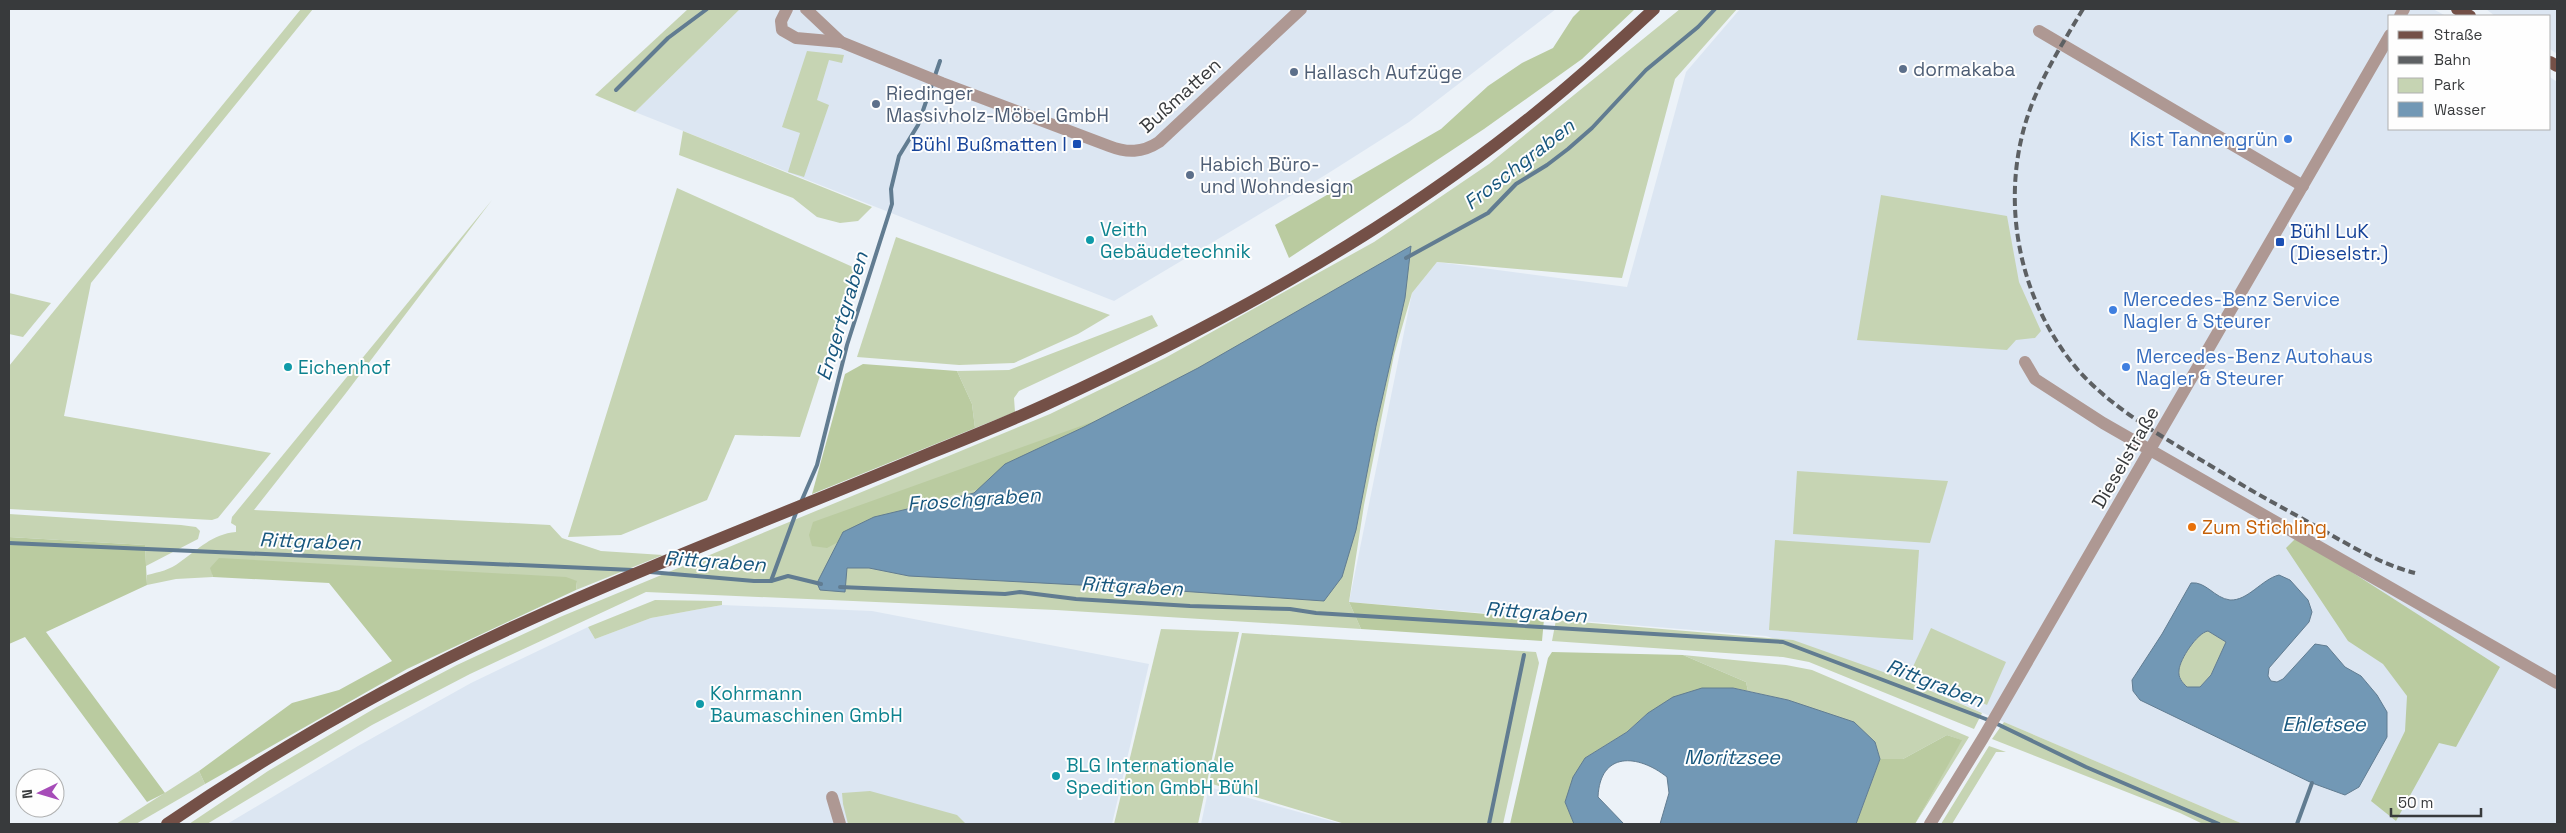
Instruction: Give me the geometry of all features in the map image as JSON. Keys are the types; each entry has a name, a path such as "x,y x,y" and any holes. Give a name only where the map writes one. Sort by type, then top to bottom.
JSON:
{"main road":[{"path":"167,824 258,764 368,701 506,630 660,564 1043,406 1160,351 1244,306 1334,254 1396,215 1519,127 1591,67 1654,9"},
{"path":"2457,9 2468,15"}],"street":[{"name":"Bußmatten","path":"787,9 781,21 782,30 787,35 796,38 841,42 918,74 1119,150 1141,152 1159,142 1301,9"},
{"name":"Bußmatten","path":"806,9 841,42"},
{"path":"2039,31 2303,186"},
{"name":"Dieselstraße","path":"1930,824 1987,731 2152,449 2388,38"},
{"path":"2025,362 2035,379 2103,423 2152,449 2557,683"},
{"path":"832,797 840,824"}],"shaded area":[{"path":"740,9 1556,9 1409,122 1327,174 1114,301 635,112"},
{"path":"1740,9 2433,9 2444,15 2388,15 2388,130 2551,130 2551,78 2557,82 2557,824 2243,824 1903,679 1766,636 1349,602 1412,293 1437,262 1627,287 1686,72"},
{"path":"2486,9 2557,9 2557,54 2551,50 2551,15 2494,15"},
{"path":"722,605 872,611 1149,664 1112,824 227,824 358,746 471,683 588,627 595,639 651,618"},
{"path":"1209,787 1342,824 1201,824"}],"green space":[{"path":"301,9 313,9 91,283 64,416 271,453 218,518 212,520 9,509 9,366"},
{"path":"688,9 740,9 635,112 595,95"},
{"path":"1581,9 1635,9 1582,59 1484,129 1289,258 1275,225 1441,129 1488,86 1522,63 1553,48 1573,17"},
{"path":"1680,9 1737,9 1675,79 1622,278 1437,262 1412,293 1394,355 1364,505 1349,602 1361,629 1056,610 646,592 470,674 372,725 207,824 189,824 268,771 377,707 457,665 560,617 1050,414 1165,358 1374,242 1489,164"},
{"path":"807,51 844,55 842,63 829,60 817,100 829,105 804,177 788,172 800,133 782,127"},
{"path":"683,131 872,207 858,221 840,223 817,217 793,198 679,155"},
{"path":"677,188 855,268 800,437 735,435 707,500 621,535 568,537"},
{"path":"1881,195 2007,216 2019,282 2041,331 2035,338 2016,340 2007,350 1857,340"},
{"path":"492,200 346,393 254,510 550,525 562,538 601,551 663,555 576,590 577,581 211,568 213,577 176,579 147,585 147,575 176,565 213,539 227,533 236,532 236,526 231,523 232,517"},
{"path":"896,237 1110,315 1078,334 1014,363 959,365 857,357"},
{"path":"9,293 51,303 23,337 9,334"},
{"path":"1152,315 1158,326 1019,391 1014,398 1015,412 975,428 972,404 957,371 1009,370"},
{"path":"863,364 957,371 972,404 975,428 812,494 845,374"},
{"path":"1095,421 1114,424 1033,480 957,493 878,521 827,548 812,546 809,535 813,522"},
{"path":"1797,471 1948,481 1930,543 1793,534"},
{"path":"9,514 181,525 196,527 200,531 198,539 146,566 145,545 9,537"},
{"path":"9,537 145,545 147,585 46,632 165,793 147,802 25,637 9,644"},
{"path":"2297,537 2500,667 2456,747 2439,743 2396,821 2371,801 2405,731 2407,696 2383,664 2348,641 2286,548"},
{"path":"1775,540 1919,550 1913,640 1769,630"},
{"path":"219,558 566,577 577,581 576,590 407,669 205,784 199,771 292,703 339,690 392,661 329,583 213,577 210,568"},
{"path":"655,600 722,601 722,605 651,618 595,639 588,627"},
{"path":"1349,602 1544,619 1542,641 1361,629"},
{"path":"1556,620 1793,640 1903,679 1982,713 1974,729 1809,662 1783,657 1552,641"},
{"path":"1931,628 2006,662 1987,705 1911,671"},
{"path":"1161,629 1239,632 1198,824 1114,824"},
{"path":"2208,631 2226,642 2211,675 2200,687 2187,687 2180,678 2180,665 2194,641"},
{"path":"1242,633 1536,652 1539,663 1503,824 1345,824 1209,783"},
{"path":"1552,652 1683,655 1746,682 1748,691 1733,688 1648,713 1627,732 1585,758 1565,802 1574,824 1510,824 1548,658"},
{"path":"1683,655 1786,665 1812,670 1969,737 1915,824 1961,740 1947,735 1903,759 1880,759 1875,742 1788,700 1748,691 1746,682"},
{"path":"2004,722 2243,824 2203,824 2180,813 1992,739"},
{"path":"1947,735 1962,740 1915,824 1856,824 1880,759 1903,759"},
{"path":"1989,746 2006,752 1996,752 1952,824 1941,824"},
{"path":"199,771 205,784 136,824 116,824"},
{"path":"870,791 957,815 966,824 848,824 842,793"}],"water":[{"path":"1411,246 1405,298 1376,426 1356,530 1342,577 1324,601 1136,588 909,576 869,568 847,568 845,592 820,590 817,583 843,532 874,517 974,493 1005,464 1084,427 1198,368"},
{"name":"Ehletsee","path":"2279,575 2290,580 2308,600 2312,612 2309,622 2269,668 2268,676 2271,681 2277,682 2283,679 2315,644 2327,646 2345,667 2361,676 2377,695 2387,712 2387,737 2359,787 2345,795 2312,783 2140,700 2133,691 2132,680 2162,634 2191,583 2206,587 2224,599 2230,600 2249,594 2273,577","holes":["2208,631 2226,642 2211,675 2200,687 2187,687 2180,678 2179,670 2182,660 2194,641"]},
{"name":"Moritzsee","path":"1702,688 1733,688 1788,700 1854,722 1875,742 1880,759 1856,824 1660,824 1669,793 1667,777 1656,769 1644,764 1622,761 1613,764 1606,771 1600,782 1598,797 1624,824 1574,824 1565,802 1573,777 1585,758 1627,732 1648,713 1673,697"}],"waterway":[{"path":"616,90 668,38 707,9"},
{"name":"Froschgraben","path":"1406,258 1488,213 1516,184 1547,165 1568,149 1592,128 1646,70 1698,27 1715,9"},
{"name":"Engertgraben","path":"801,502 817,465 847,345 892,204 891,189 899,156 918,125 940,61"},
{"name":"Engertgraben","path":"771,581 797,510"},
{"name":"Rittgraben","path":"9,543 633,570"},
{"name":"Rittgraben","path":"650,572 754,581 771,581 788,576 821,584"},
{"name":"Rittgraben","path":"840,587 1005,594 1020,592 1076,599 1190,606 1290,609 1316,613 1783,642 1991,721 2086,767 2219,824"},
{"path":"1489,824 1524,655"},
{"path":"2297,824 2312,783"}],"railway":[{"path":"2083,9 2053,60 2037,92 2024,127 2017,163 2015,200 2018,237 2026,273 2038,307 2056,340 2078,370 2093,386 2129,414 2168,440 2249,489 2353,547 2389,565 2415,573"}],"place":[{"name":"dormakaba","path":"1903,69"},
{"name":"Hallasch Aufzüge","path":"1294,72"},
{"name":"Riedinger Massivholz-Möbel GmbH","path":"876,104"},
{"name":"Kist Tannengrün","path":"2288,139"},
{"name":"Bühl Bußmatten I","path":"1077,144"},
{"name":"Habich Büro- und Wohndesign","path":"1190,175"},
{"name":"Veith Gebäudetechnik","path":"1090,240"},
{"name":"Bühl LuK (Dieselstr.)","path":"2280,242"},
{"name":"Mercedes-Benz Service Nagler & Steurer","path":"2113,310"},
{"name":"Eichenhof","path":"288,367"},
{"name":"Mercedes-Benz Autohaus Nagler & Steurer","path":"2126,367"},
{"name":"Zum Stichling","path":"2192,527"},
{"name":"Kohrmann Baumaschinen GmbH","path":"700,704"},
{"name":"BLG Internationale Spedition GmbH Bühl","path":"1056,776"}]}
